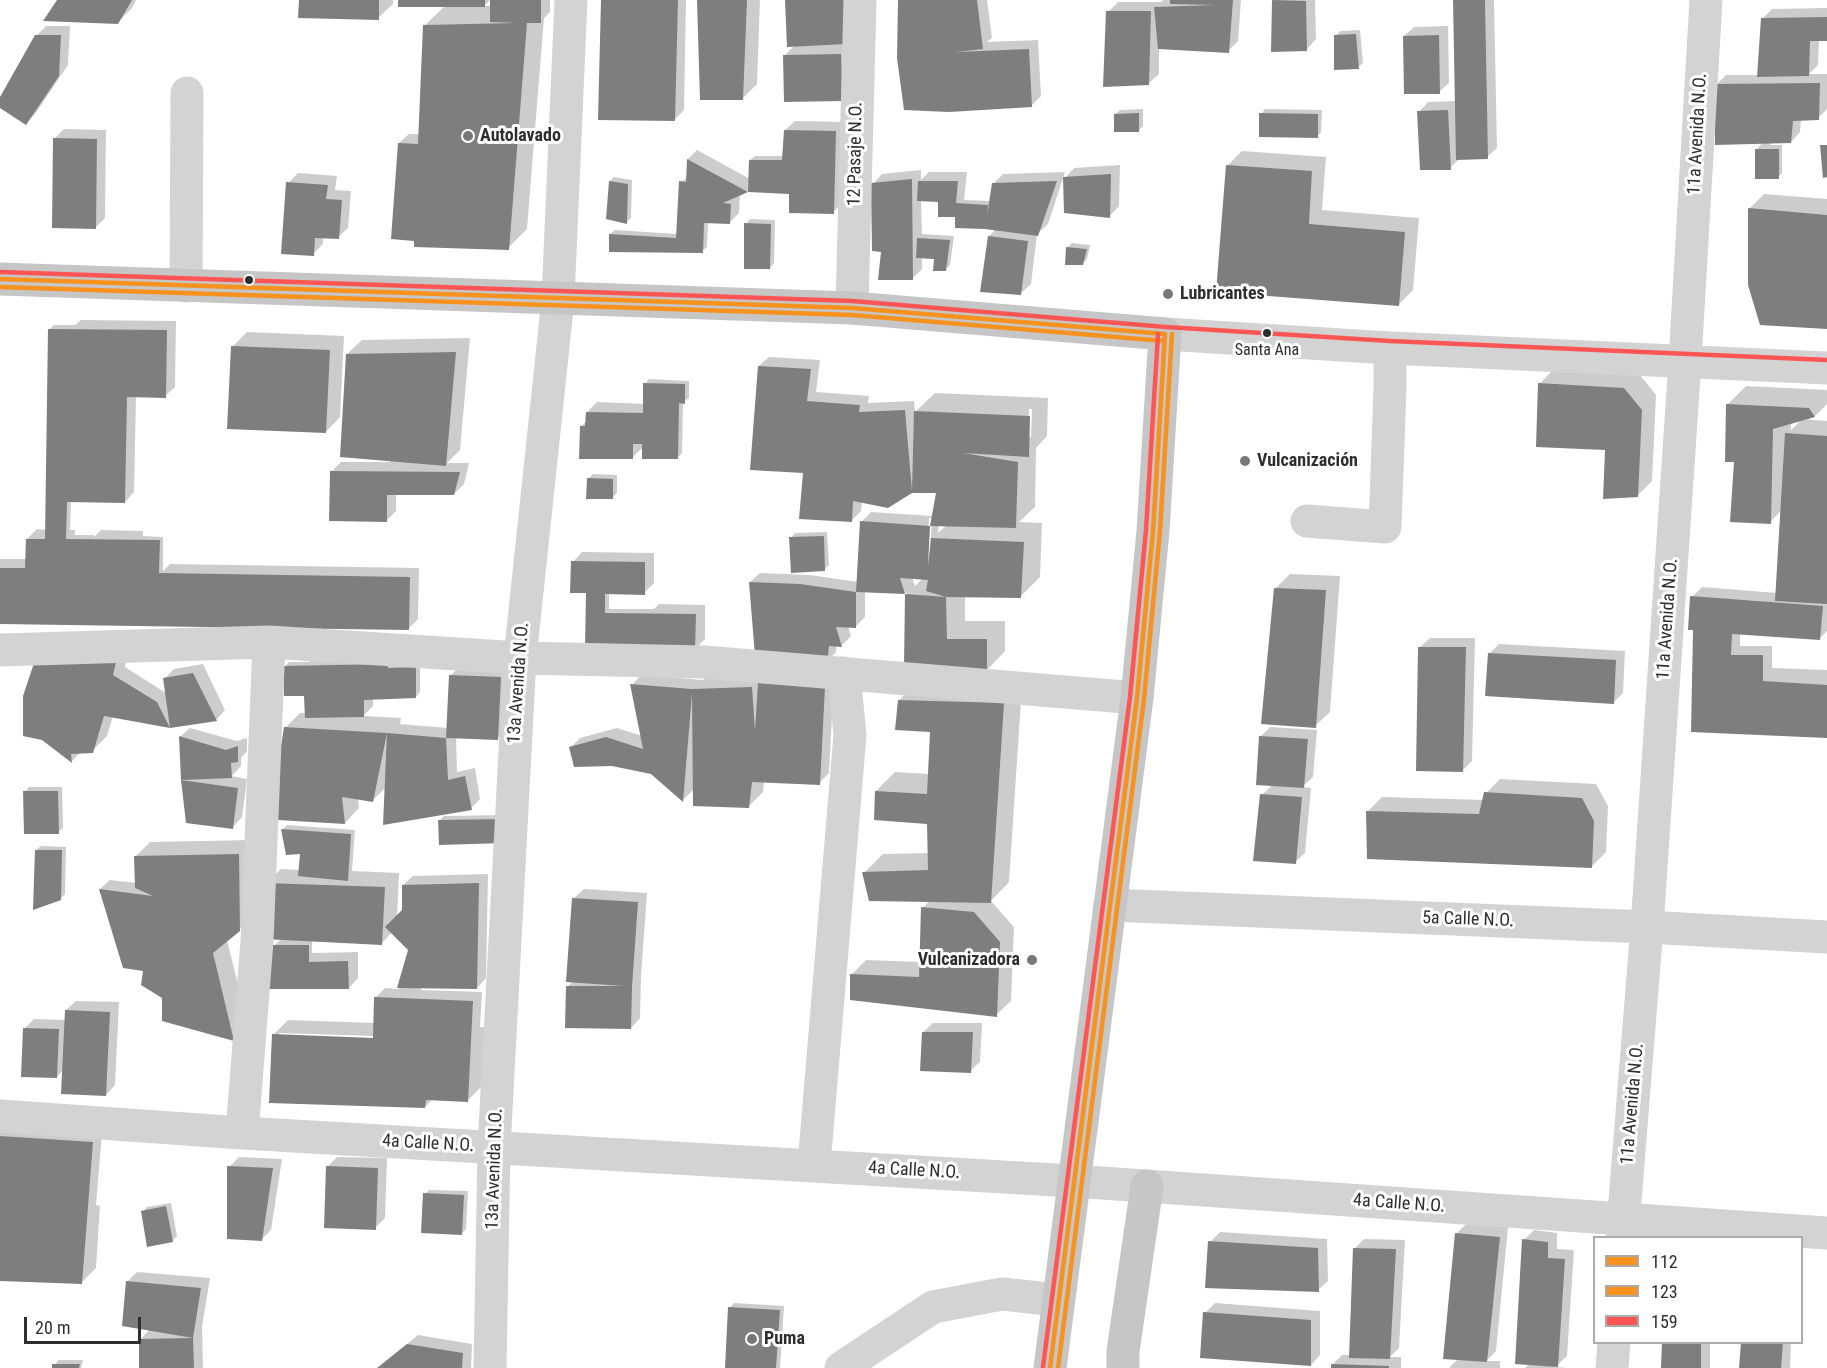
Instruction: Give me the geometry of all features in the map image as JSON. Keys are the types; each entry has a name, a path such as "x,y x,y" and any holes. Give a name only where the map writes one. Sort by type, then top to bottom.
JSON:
{"main road":[{"path":"0,279 852,308 1165,334 1153,531 1137,698 1073,1180 1051,1365"},
{"path":"1124,1368 1124,1351 1147,1186"}],"street":[{"name":"13a Avenida N.O.","path":"490,1368 494,1148 520,658 558,299 571,0"},
{"name":"12 Pasaje N.O.","path":"852,308 860,0"},
{"name":"11a Avenida N.O.","path":"1623,1228 1647,927 1685,361 1706,0"},
{"path":"186,286 187,93"},
{"path":"1165,334 1390,348 1827,368"},
{"path":"1307,521 1385,527 1390,348"},
{"path":"242,1133 256,941 269,642"},
{"path":"0,650 269,642 520,658 704,662 1137,698"},
{"path":"814,1165 850,735 844,673"},
{"name":"5a Calle N.O.","path":"1110,905 1647,927 1827,937"},
{"name":"4a Calle N.O.","path":"0,1116 242,1133 1073,1180 1623,1228 1827,1233"},
{"path":"841,1368 933,1307 1002,1294 1058,1300"},
{"path":"1612,1368 1614,1344"}],"building":[{"path":"57,0 132,0 118,24 43,21"},
{"path":"299,0 379,0 379,20 298,18"},
{"path":"398,0 485,0 485,7 398,7"},
{"name":"Autolavado","path":"490,0 541,0 541,23 527,23 509,250 414,247 414,241 391,239 398,143 418,144 423,25 516,23 490,22"},
{"path":"601,0 678,0 675,121 598,120"},
{"path":"697,0 747,0 743,100 700,100"},
{"path":"785,0 845,0 847,44 787,47"},
{"path":"898,0 977,0 983,49 955,52 1029,49 1032,107 949,112 904,110 897,58"},
{"path":"1170,0 1233,0 1229,53 1158,49 1154,7 1215,5 1170,4"},
{"path":"1272,0 1306,1 1307,51 1271,52"},
{"path":"1453,0 1485,0 1488,159 1456,160"},
{"path":"1106,11 1151,11 1149,85 1103,87"},
{"path":"1827,17 1827,41 1810,41 1809,76 1757,77 1761,18"},
{"path":"1356,34 1359,69 1334,70 1334,35"},
{"path":"35,35 61,35 59,76 26,125 0,108 0,97"},
{"path":"1439,35 1440,94 1404,94 1403,36"},
{"path":"841,54 843,101 784,102 783,55"},
{"path":"1820,83 1819,120 1793,121 1791,143 1715,145 1715,84"},
{"path":"1448,110 1451,170 1420,170 1417,111"},
{"path":"1139,113 1139,132 1114,132 1114,114"},
{"path":"1259,113 1318,114 1318,138 1259,137"},
{"path":"784,130 836,131 834,214 789,213 789,194 748,192 749,160 782,160"},
{"path":"53,138 97,139 96,229 52,228"},
{"path":"1820,145 1827,145 1827,177 1823,178"},
{"path":"1755,149 1779,149 1779,179 1755,179"},
{"path":"687,159 748,192 723,203 731,204 730,224 704,223 703,253 609,252 609,234 676,238 679,181 686,182"},
{"path":"1226,165 1312,171 1309,224 1405,232 1399,306 1216,292"},
{"path":"1111,174 1110,218 1064,213 1063,177"},
{"path":"912,179 913,280 878,280 881,252 872,251 871,183"},
{"path":"609,181 628,184 627,224 606,219"},
{"path":"918,181 958,181 956,203 988,205 987,216 992,183 1057,181 1038,236 985,229 955,228 955,217 938,217 938,202 917,201"},
{"path":"286,182 328,185 326,199 342,200 339,239 315,238 314,256 281,254"},
{"path":"1748,208 1827,215 1827,329 1760,325 1748,285"},
{"path":"744,223 771,224 770,269 744,269"},
{"path":"988,236 1028,241 1021,295 980,292"},
{"path":"917,238 950,240 946,271 933,271 934,259 916,258"},
{"path":"1066,247 1087,249 1083,265 1065,265"},
{"path":"48,329 167,330 166,398 127,397 125,503 67,502 66,539 160,540 159,573 410,577 409,630 0,624 0,568 25,568 26,539 45,539"},
{"path":"231,346 330,350 326,433 227,429"},
{"path":"456,352 446,466 340,457 346,354"},
{"path":"758,366 811,369 807,401 860,405 859,412 905,410 912,491 914,411 1030,416 1029,457 963,453 1018,462 1016,528 930,526 936,493 912,493 888,508 853,501 852,522 799,519 803,473 750,470"},
{"path":"643,383 685,384 685,404 679,403 678,459 642,459 642,444 633,444 633,459 579,459 580,426 585,426 586,412 643,413"},
{"path":"1538,383 1624,388 1642,410 1638,497 1603,499 1605,450 1536,447"},
{"path":"1726,404 1809,408 1815,417 1773,429 1771,524 1730,522 1734,462 1725,462"},
{"path":"1785,433 1827,436 1827,604 1775,601"},
{"path":"330,471 460,472 454,495 387,495 387,522 329,521"},
{"path":"587,478 613,479 613,499 586,499"},
{"path":"860,521 930,526 928,566 931,538 1024,542 1021,598 946,597 926,591 928,580 900,578 905,594 856,592"},
{"path":"824,536 825,571 791,573 789,537"},
{"path":"571,561 645,562 645,595 605,594 605,613 696,614 695,650 585,647 586,593 570,593"},
{"path":"749,582 800,584 856,592 856,628 836,627 842,647 829,646 827,664 755,656"},
{"path":"1274,588 1326,590 1316,728 1261,724"},
{"path":"905,594 946,597 947,639 987,639 987,671 904,666"},
{"path":"1690,596 1823,606 1820,640 1732,634 1731,655 1763,655 1763,681 1827,685 1827,738 1691,732 1693,630 1688,630"},
{"path":"1418,647 1466,647 1463,772 1416,771"},
{"path":"1488,653 1616,660 1614,704 1485,696"},
{"path":"35,660 116,662 113,675 157,702 170,728 104,716 93,753 71,754 72,763 42,740 23,736 23,696"},
{"path":"387,664 388,668 416,667 416,698 364,700 364,717 305,718 304,696 284,696 283,666"},
{"path":"193,673 217,721 170,728 163,678"},
{"path":"449,675 501,677 498,740 446,738"},
{"path":"758,683 825,687 820,785 752,782 749,808 693,806 692,694 683,802 651,774 612,766 574,767 569,747 606,737 643,749 630,684 692,689 752,687 755,731"},
{"path":"898,700 1004,703 991,903 869,901 862,872 928,870 927,824 874,820 875,791 927,794 930,732 895,730"},
{"path":"284,727 387,733 373,802 342,797 345,824 278,820 277,773"},
{"path":"387,733 446,738 448,780 465,776 472,810 383,825"},
{"path":"179,736 226,750 238,746 238,762 231,763 232,778 181,780"},
{"path":"1259,736 1308,739 1304,788 1256,785"},
{"path":"181,780 238,788 233,829 186,823"},
{"path":"23,791 58,791 59,834 24,834"},
{"path":"1484,792 1582,798 1594,821 1592,868 1367,859 1366,811 1479,814"},
{"path":"1260,794 1302,797 1296,864 1253,861"},
{"path":"505,819 505,843 439,845 438,820"},
{"path":"281,829 351,834 348,881 298,876 300,854 286,855"},
{"path":"35,850 62,850 61,900 33,910"},
{"path":"239,854 240,931 213,953 234,1041 162,1021 162,998 141,985 143,971 123,968 99,889 153,896 135,888 134,856"},
{"path":"265,883 385,887 382,945 263,939"},
{"path":"479,883 477,989 397,988 408,950 385,927 402,910 402,885"},
{"path":"572,898 638,902 631,1029 565,1028 566,986 623,986 566,982"},
{"path":"921,907 974,912 1000,942 997,1017 850,1000 850,974 919,977"},
{"path":"272,945 309,945 309,962 348,961 349,989 265,989 265,962 272,962"},
{"path":"374,997 473,1001 468,1102 426,1100 425,1108 269,1103 272,1034 373,1038"},
{"path":"65,1010 110,1012 106,1096 61,1094"},
{"path":"23,1028 59,1029 57,1078 21,1077"},
{"path":"922,1032 973,1032 971,1073 920,1071"},
{"path":"0,1136 93,1142 82,1284 0,1281"},
{"path":"227,1166 273,1168 262,1241 227,1239"},
{"path":"326,1166 378,1168 376,1230 324,1228"},
{"path":"423,1193 464,1195 462,1235 421,1233"},
{"path":"166,1206 173,1242 147,1247 141,1211"},
{"path":"1455,1233 1500,1237 1487,1362 1443,1359"},
{"path":"1522,1239 1548,1242 1548,1258 1565,1259 1558,1367 1515,1364"},
{"path":"1208,1241 1318,1248 1319,1292 1205,1288"},
{"path":"1353,1248 1396,1249 1390,1359 1349,1358"},
{"path":"126,1281 201,1288 193,1338 122,1326"},
{"name":"Puma","path":"728,1307 780,1310 776,1368 725,1368"},
{"path":"1203,1312 1311,1320 1311,1366 1200,1358"},
{"path":"193,1338 194,1368 139,1368 139,1339"},
{"path":"407,1344 463,1353 462,1368 377,1368"},
{"path":"1662,1344 1701,1344 1701,1368 1661,1368"},
{"path":"1741,1344 1783,1344 1781,1368 1739,1368"},
{"path":"52,1364 80,1364 79,1368 52,1368"},
{"path":"1331,1364 1389,1366 1389,1368 1331,1368"}],"transit line":[{"name":"159","path":"0,272 852,301 1166,327 1390,341 1827,360"},
{"name":"112","path":"0,279 852,308 1165,334"},
{"name":"123","path":"0,287 852,315 1164,341"},
{"name":"159","path":"1043,1367 1130,697 1146,530 1158,334"},
{"name":"112","path":"1050,1368 1137,698 1153,531 1165,334"},
{"name":"123","path":"1058,1368 1144,699 1160,531 1172,334"}],"place":[{"name":"Autolavado","path":"468,136"},
{"name":"Lubricantes","path":"1168,294"},
{"name":"Santa Ana","path":"1267,333"},
{"name":"Vulcanización","path":"1245,461"},
{"name":"Vulcanizadora","path":"1032,960"},
{"name":"Puma","path":"752,1339"}]}
